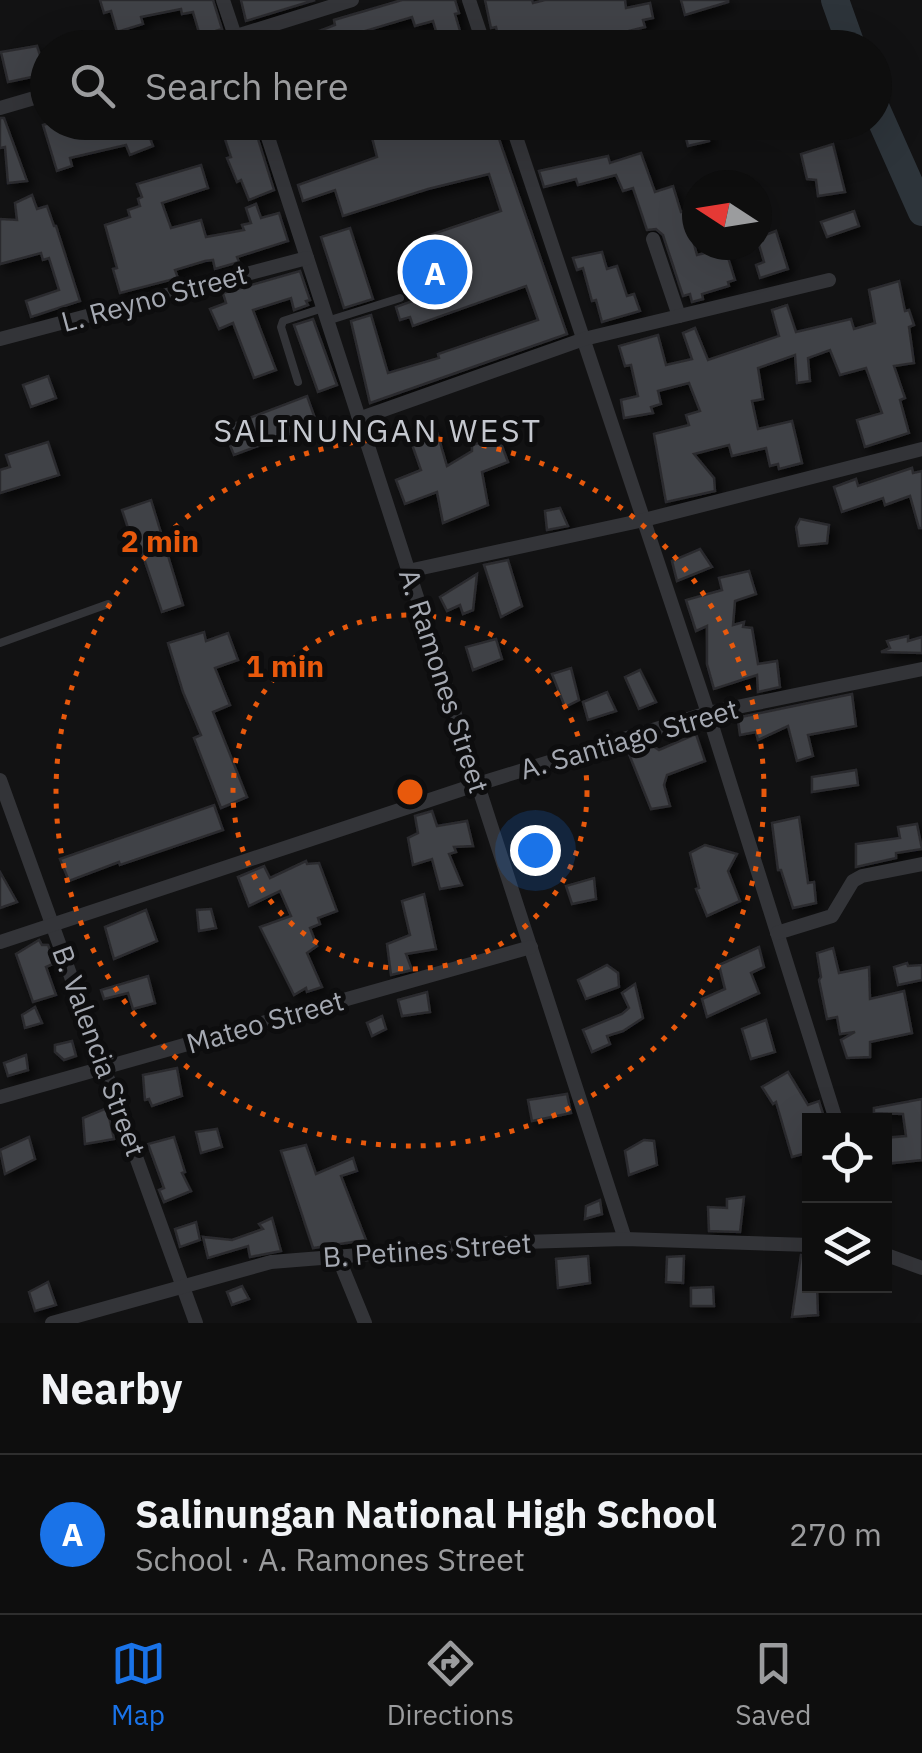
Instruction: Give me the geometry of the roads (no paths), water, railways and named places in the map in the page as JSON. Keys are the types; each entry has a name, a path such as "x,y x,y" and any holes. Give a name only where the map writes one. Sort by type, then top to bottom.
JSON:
{"street":[{"path":"223,0 233,30"},
{"path":"270,30 352,0"},
{"path":"469,0 479,30"},
{"path":"0,108 30,99"},
{"name":"A. Ramones Street","path":"269,140 625,1240"},
{"path":"517,140 708,713 834,1113"},
{"path":"653,238 679,316"},
{"name":"L. Reyno Street","path":"0,339 307,258"},
{"path":"358,419 584,339 830,280"},
{"path":"408,571 644,520 922,449"},
{"name":"A. Santiago Street","path":"0,942 478,784 708,713 922,669"},
{"name":"B. Valencia Street","path":"0,780 196,1323"},
{"path":"777,934 832,916 846,889 862,876 922,864"},
{"name":"Mateo Street","path":"0,1097 531,948"},
{"name":"B. Petines Street","path":"52,1323 271,1262 522,1242 625,1240 802,1245"},
{"path":"892,1257 922,1268"},
{"path":"338,1258 365,1323"}],"lane":[{"path":"298,382 281,327 283,321 400,298"},
{"path":"0,643 108,604"}],"waterway":[{"path":"835,0 846,30"},
{"path":"890,140 922,212"}],"place":[{"name":"Salinungan National High School","path":"435,272"}],"district":[{"name":"SALINUNGAN WEST","path":"378,431"}]}
